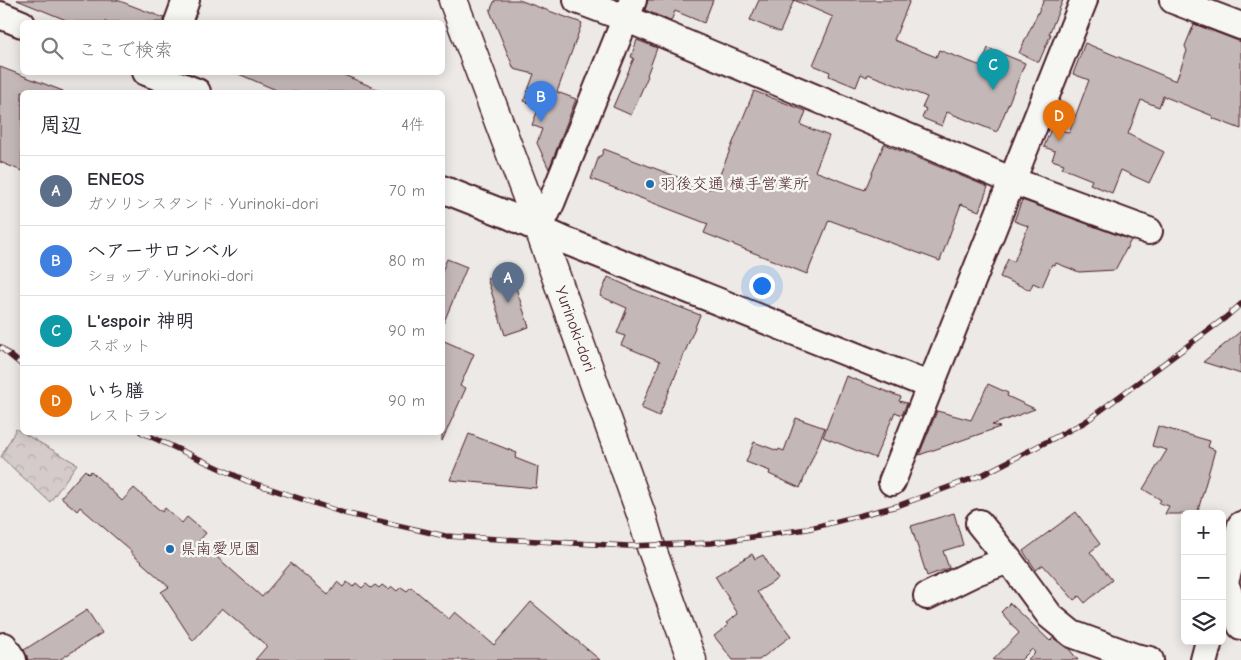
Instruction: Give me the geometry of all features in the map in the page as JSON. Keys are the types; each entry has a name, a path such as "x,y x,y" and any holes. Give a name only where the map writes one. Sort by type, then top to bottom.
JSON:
{"street":[{"path":"179,20 186,0"},
{"name":"Yurinoki-dori","path":"453,0 539,229 692,660"},
{"path":"577,0 629,9 1013,180 1149,231"},
{"path":"892,482 1084,0"},
{"path":"1173,0 1241,26"},
{"path":"539,229 629,9"},
{"path":"0,16 20,23"},
{"path":"153,79 190,90"},
{"path":"445,190 508,215 566,241 931,386"},
{"path":"979,523 1050,616 1072,634 1135,657 1150,660"},
{"path":"1226,581 1241,525"},
{"path":"927,596 976,572 1009,560"},
{"path":"1226,592 1241,626"},
{"path":"1204,660 1208,645"}],"green space":[{"path":"16,429 20,431 20,435 26,435 77,464 50,502 1,457"}],"building":[{"path":"17,0 117,0 164,18 164,20 66,20"},
{"path":"495,0 519,0 582,23 557,92 576,99 549,169 537,143 542,129 532,125 539,107 524,101 534,74 514,69 490,11"},
{"path":"648,0 713,0 704,23 675,11 671,21 645,10"},
{"path":"759,0 794,0 780,32 750,20"},
{"path":"794,0 910,0 894,40 936,57 939,50 981,66 988,48 1025,63 997,132 947,112 942,126 922,118 926,109 922,108 927,97 868,74 867,77 861,74 856,87 829,76 830,72 813,65 833,17"},
{"path":"1044,0 1063,0 1039,62 1019,53"},
{"path":"1194,24 1241,42 1241,129 1163,96 1159,107 1141,100 1128,134 1164,152 1149,183 1121,170 1112,193 1090,184 1092,180 1062,168 1064,164 1052,160 1055,151 1044,147 1052,126 1069,133 1089,80 1073,74 1085,43 1176,81 1187,51 1185,46"},
{"path":"637,40 657,48 648,76 631,115 613,107 634,58 631,57"},
{"path":"0,67 60,90 20,90 20,170 0,162"},
{"path":"241,75 344,75 379,90 276,90"},
{"path":"754,91 806,111 801,125 829,136 815,171 865,190 884,144 988,187 979,211 961,204 940,261 829,220 807,274 704,233 708,224 591,179 599,156 601,156 604,149 709,189 714,189"},
{"path":"1022,200 1131,240 1115,270 1079,272 1056,263 1055,265 1052,264 1042,287 1033,283 1030,290 1000,277 1008,259 1014,262 1028,226 1014,221"},
{"path":"447,259 467,267 445,319 445,264"},
{"path":"510,270 529,327 505,335 487,278"},
{"path":"608,277 630,288 700,315 659,416 641,408 660,361 621,345 625,336 617,333 627,308 600,296"},
{"path":"1241,331 1241,374 1203,362"},
{"path":"445,341 474,354 460,386 466,388 445,434"},
{"path":"846,376 901,397 899,401 907,403 902,415 895,412 875,458 823,437"},
{"path":"988,384 1008,393 1007,396 1035,409 992,425 1000,427 919,455 937,411 971,420"},
{"path":"796,418 825,428 800,488 769,474 770,471 746,462 754,442 778,451 779,449 784,451"},
{"path":"1158,426 1210,441 1208,447 1215,450 1198,510 1181,510 1181,514 1165,514 1169,506 1159,503 1161,500 1143,489 1167,450 1152,446"},
{"path":"469,434 517,453 515,458 538,467 536,488 450,480"},
{"path":"85,470 89,474 91,471 122,501 134,488 162,512 165,508 182,523 187,517 206,533 199,541 262,597 291,563 328,595 337,582 343,587 347,582 353,587 356,583 362,588 366,584 371,588 375,585 379,588 382,585 389,590 392,587 397,591 401,587 407,591 411,587 449,619 455,612 494,645 531,602 600,660 255,660 267,646 222,608 193,641 161,592 169,587 80,507 77,511 61,497"},
{"path":"1076,512 1100,544 1090,552 1112,580 1085,603 1079,596 1074,600 1043,565 1036,570 1023,551"},
{"path":"954,513 963,545 943,551 949,568 927,576 911,526"},
{"path":"752,554 755,559 763,555 778,579 757,592 791,636 759,660 733,660 714,636 738,614 715,576"},
{"path":"1010,603 1050,641 1053,638 1069,649 1078,660 1027,660 1035,653 1032,649 1021,660 993,660 1019,633 1001,612"},
{"path":"87,610 102,633 59,660 28,660 24,650"}],"railway":[{"path":"147,435 247,481 344,513 445,536 628,546 711,543 807,529 897,506 982,475 1085,422 1225,318 1241,304"},
{"path":"0,347 20,363"}],"place":[{"name":"L'espoir 神明","path":"993,90"},
{"name":"ヘアーサロンベル","path":"541,122"},
{"name":"いち膳","path":"1059,141"},
{"name":"羽後交通 横手営業所","path":"650,184"},
{"name":"ENEOS","path":"508,303"},
{"name":"県南愛児園","path":"170,549"}]}
